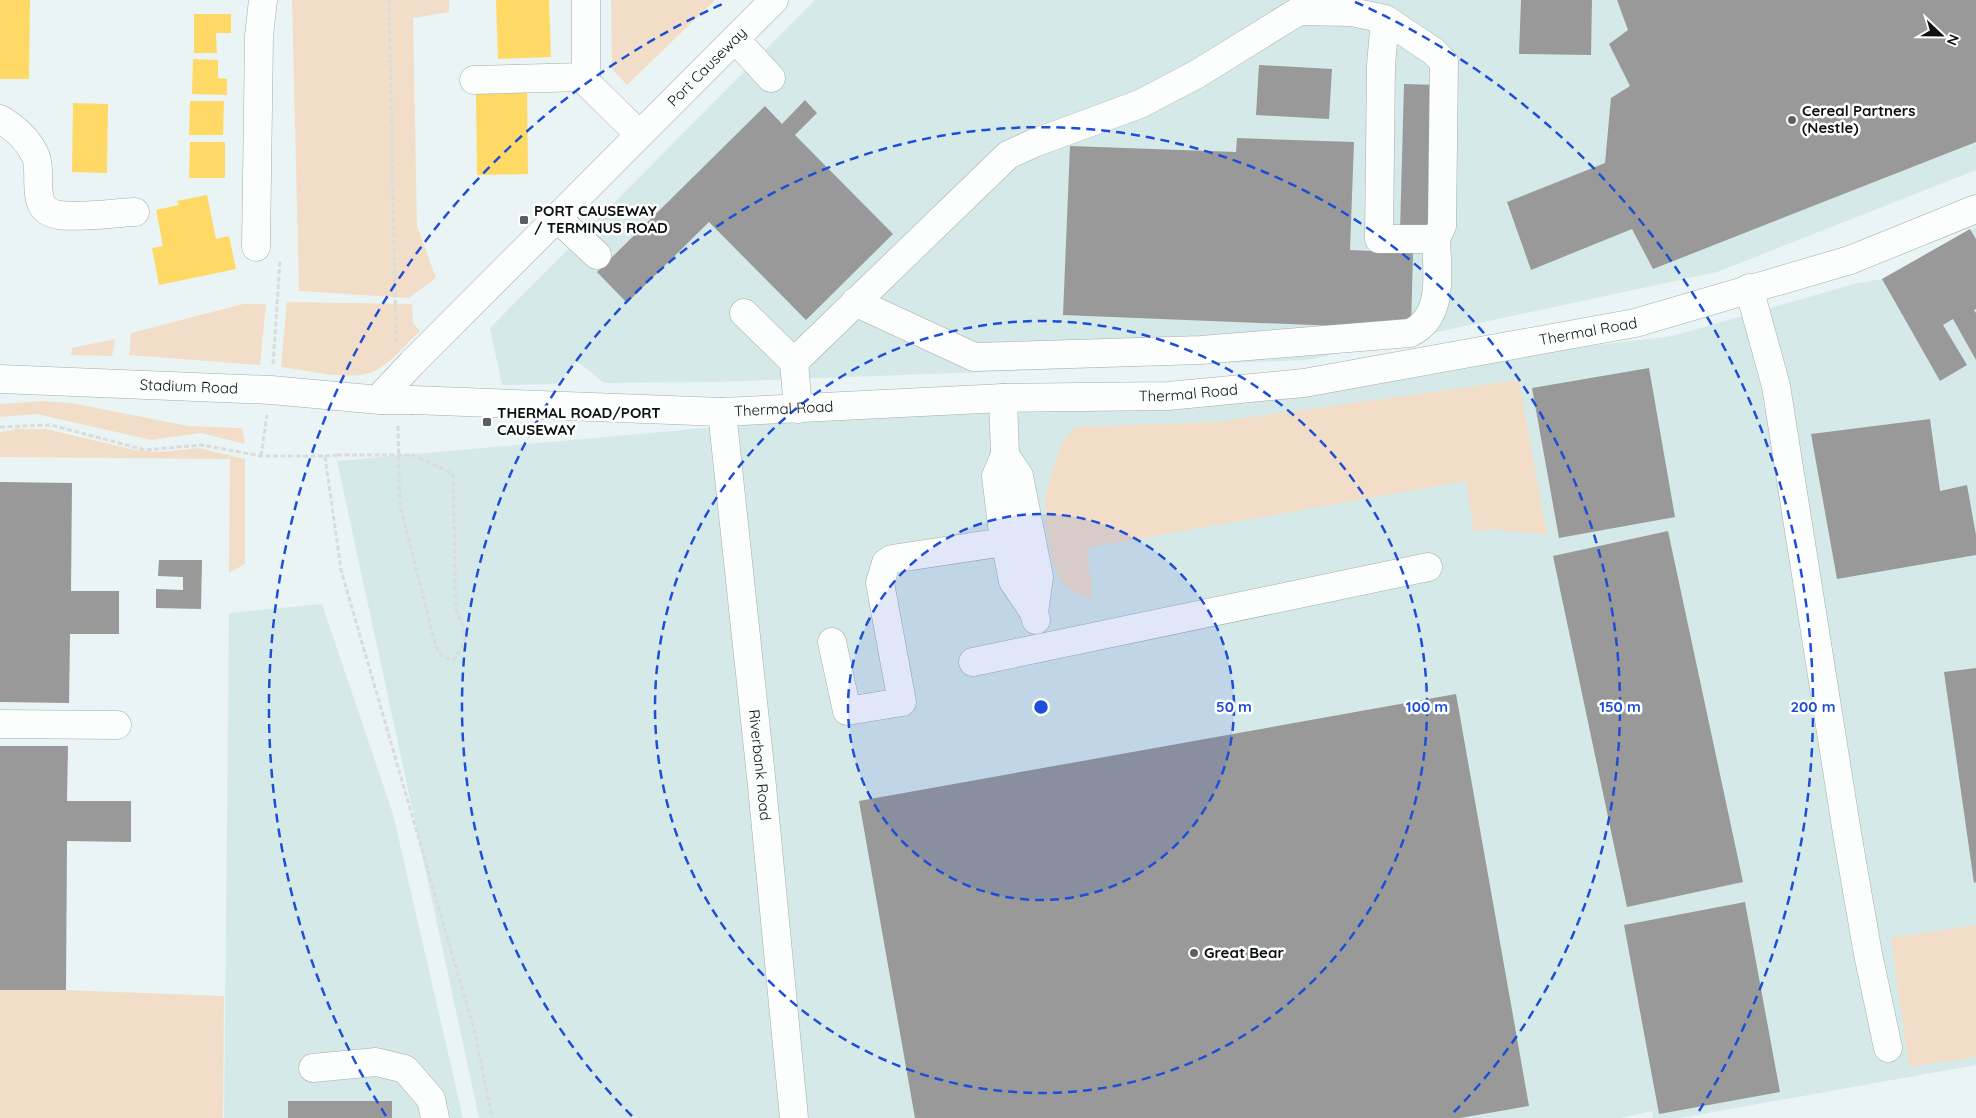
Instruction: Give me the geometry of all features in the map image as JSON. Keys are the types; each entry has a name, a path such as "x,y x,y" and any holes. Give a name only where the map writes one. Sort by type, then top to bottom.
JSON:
{"street":[{"path":"256,247 259,36 263,0"},
{"path":"586,0 586,82 639,134"},
{"name":"Port Causeway","path":"380,398 404,354 557,218 774,0"},
{"path":"794,362 856,302 1008,155 1034,143 1140,104 1197,74 1299,12 1352,12 1385,19 1433,51 1444,62 1442,226 1436,239 1438,292 1428,318 1420,328 1410,333 1201,350 974,357 856,302"},
{"path":"1385,19 1381,65 1379,239 1436,239"},
{"path":"735,39 771,78"},
{"path":"474,80 586,77"},
{"path":"0,118 15,128 29,145 36,159 38,194 44,208 57,215 135,212"},
{"name":"Thermal Road","path":"380,398 722,412 1002,398 1168,396 1304,384 1634,323 1850,260 1976,209"},
{"path":"557,218 597,255"},
{"path":"1749,288 1776,386 1849,849 1868,954 1888,1048"},
{"path":"744,312 794,362 798,409"},
{"name":"Stadium Road","path":"0,379 271,390 380,398"},
{"path":"1002,398 1005,455 996,476 1018,540 1013,581 1034,612 1041,648"},
{"name":"Riverbank Road","path":"722,412 762,786 794,1118"},
{"path":"832,642 847,711 902,702 880,583 886,563 892,559 1018,540"},
{"path":"973,662 1428,567"},
{"path":"0,724 117,725"},
{"path":"314,1068 376,1062 405,1069 431,1099 436,1118"}],"path":[{"path":"389,0 404,354"},
{"path":"0,427 51,425 145,450 202,445 261,456 337,455 414,455 453,474 456,610 465,634 465,640 454,660 443,657 436,647 400,505 398,426"},
{"path":"324,456 341,570 475,1033 492,1118"}],"shaded area":[{"path":"292,0 449,0 449,12 413,18 417,226 436,278 409,298 299,291"},
{"path":"611,0 715,0 627,85 612,69"},
{"path":"815,0 1976,0 1976,170 1717,272 1307,360 718,382 604,383 577,361 557,384 502,385 490,328"},
{"path":"1976,227 1976,1065 1680,1118 1653,1118 1652,1111 1621,1118 479,1118 337,461 1490,358 1672,336 1854,284 1882,279"},
{"path":"287,302 412,304 413,323 420,331 391,360 371,373 346,376 281,367"},
{"path":"243,304 266,304 260,365 129,355 131,333"},
{"path":"115,339 112,356 71,355 72,348"},
{"path":"1519,380 1547,535 1490,529 1474,532 1466,481 1087,548 1093,598 1076,594 1060,580 1053,561 1045,522 1046,493 1061,444 1076,427 1216,422"},
{"path":"42,401 71,403 188,426 242,428 245,444 201,433 151,440 37,414 0,417 0,404"},
{"path":"16,429 46,429 135,450 160,452 198,448 245,459 245,564 229,573 230,459 0,457 0,432"},
{"path":"322,604 393,814 463,1118 224,1118 229,613"},
{"path":"1976,925 1976,1057 1909,1067 1891,938"},
{"path":"38,989 224,996 223,1118 0,1118 0,990"}],"building: Homes":[{"path":"0,0 30,0 29,79 0,79"},
{"path":"496,0 549,0 551,57 498,59"},
{"path":"194,14 231,14 231,33 216,33 217,53 194,53"},
{"path":"193,59 218,60 218,78 227,79 227,95 192,94"},
{"path":"527,91 528,174 477,175 476,92"},
{"path":"190,101 224,101 223,135 189,135"},
{"path":"73,103 108,104 107,173 72,172"},
{"path":"190,142 225,142 225,178 189,178"},
{"path":"207,195 216,239 229,236 236,269 159,285 152,248 163,246 156,210 179,205 177,201"}],"building: Industry":[{"path":"1521,0 1592,0 1591,55 1519,54"},
{"name":"Cereal Partners (Nestle)","path":"1617,0 1976,0 1976,142 1653,269 1632,229 1531,270 1507,202 1605,163 1611,98 1630,86 1609,44 1628,30"},
{"path":"1259,65 1332,69 1329,119 1256,115"},
{"path":"1404,84 1438,85 1434,232 1400,231"},
{"path":"805,100 817,113 795,135 893,234 806,320 709,222 627,303 597,272 765,106 782,124"},
{"path":"1237,138 1354,142 1350,250 1413,253 1411,329 1063,315 1070,146 1236,152"},
{"path":"1970,229 1976,239 1976,309 1974,310 1976,313 1976,360 1953,319 1943,325 1967,365 1940,381 1882,279"},
{"path":"1649,368 1675,517 1559,538 1532,388"},
{"path":"1930,419 1940,491 1967,485 1976,535 1976,555 1837,579 1811,434"},
{"path":"0,482 72,483 71,591 119,591 119,634 70,634 69,703 0,702"},
{"path":"1668,531 1743,882 1627,907 1553,556"},
{"path":"159,560 202,560 201,609 156,608 156,589 183,590 183,577 158,576"},
{"path":"1976,668 1976,882 1974,883 1944,672"},
{"name":"Great Bear","path":"1456,694 1529,1106 1460,1118 915,1118 859,801"},
{"path":"0,746 68,746 67,801 131,801 131,842 67,841 66,990 0,990"},
{"path":"1745,902 1780,1092 1659,1114 1624,925"},
{"path":"288,1101 392,1101 392,1118 288,1118"}],"place":[{"name":"Cereal Partners (Nestle)","path":"1792,120"},
{"name":"PORT CAUSEWAY / TERMINUS ROAD","path":"524,220"},
{"name":"THERMAL ROAD/PORT CAUSEWAY","path":"487,422"},
{"name":"Great Bear","path":"1194,953"}]}
